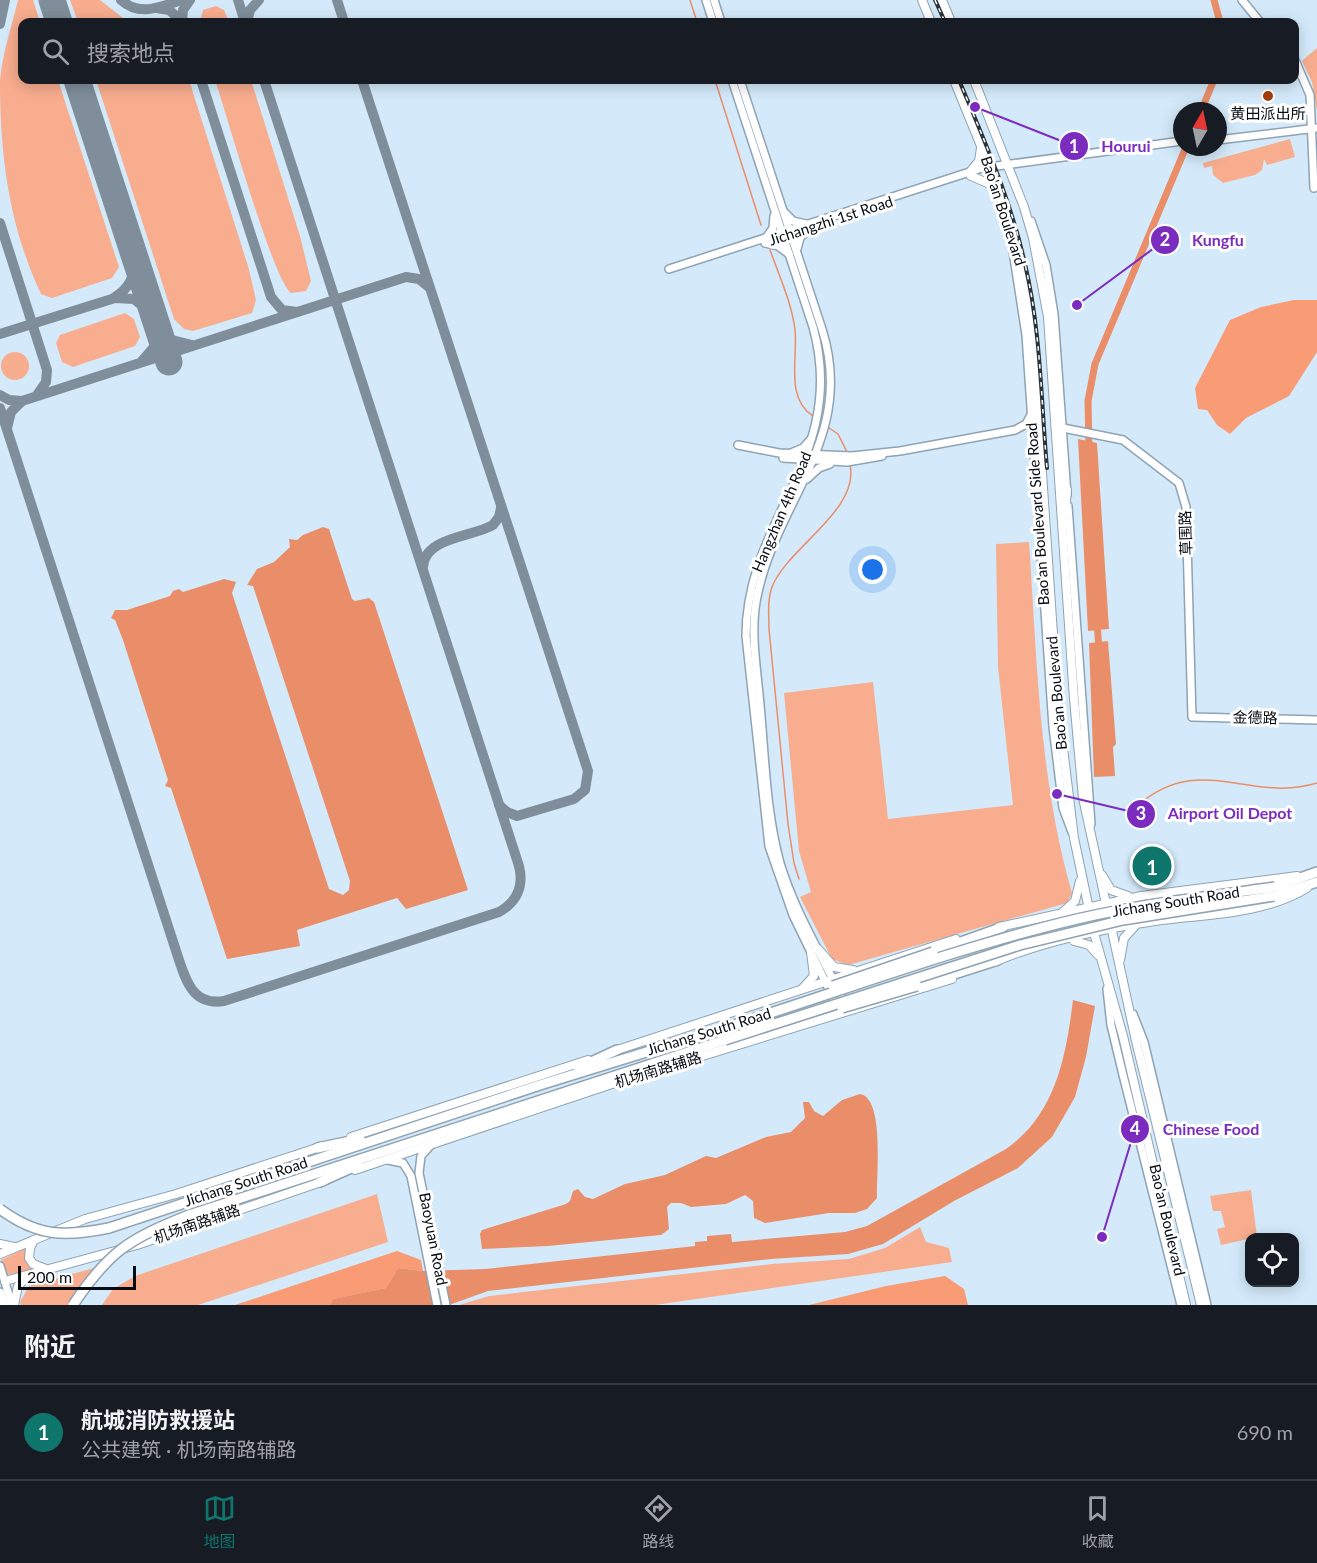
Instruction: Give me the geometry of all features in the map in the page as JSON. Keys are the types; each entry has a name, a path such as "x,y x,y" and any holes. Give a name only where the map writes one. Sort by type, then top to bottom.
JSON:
{"highway":[{"name":"Jichang South Road","path":"0,1209 26,1225 53,1234 73,1235 109,1228 543,1084 987,943 1048,926 1133,908 1275,892 1307,875 1316,879"},
{"name":"Jichang South Road","path":"73,1305 91,1277 119,1249 145,1233 189,1215 991,954 1123,920 1275,892 1316,879"},
{"path":"740,1023 829,988 1003,927"},
{"path":"744,1034 916,986 998,960"},
{"path":"543,1084 616,1050"},
{"path":"316,1148 401,1131"},
{"path":"320,1182 406,1144"},
{"path":"0,1293 4,1305"}],"main road":[{"path":"922,0 929,18"},
{"path":"942,0 949,18"},
{"name":"Bao'an Boulevard","path":"956,84 991,168 1019,252 1028,302 1062,752 1074,838 1094,933 1123,1036 1186,1305"},
{"name":"Bao'an Boulevard","path":"976,84 1009,165 1033,238 1047,317 1083,798 1119,965 1201,1305"},
{"path":"981,143 979,161 971,174 998,189"},
{"path":"1063,537 1067,490"},
{"path":"1044,605 1052,627"},
{"path":"1096,863 1114,893 1124,896 1141,896"},
{"path":"1058,914 1069,908 1077,898 1080,868"},
{"name":"机场南路辅路","path":"0,1254 85,1219 176,1194 866,968 1003,927 1141,896 1307,875"},
{"name":"机场南路辅路","path":"2,1282 136,1245 443,1139 795,1027 945,982 998,960 1057,942 1144,923 1259,908 1290,898 1316,879"},
{"path":"1153,894 1144,900 1141,910 1146,918 1156,921"},
{"path":"1044,917 1054,919 1060,928 1057,942 1085,943 1093,948 1101,962"},
{"path":"1119,965 1126,934 1144,923"},
{"path":"815,951 838,969 866,968"},
{"path":"789,994 812,980 815,972 815,951"},
{"path":"766,1002 791,999 799,1003 803,1017 795,1027"},
{"path":"34,1240 29,1258 33,1264 48,1269"},
{"path":"0,1244 18,1246"},
{"path":"13,1305 18,1286 31,1274"}],"street":[{"path":"706,0 712,18"},
{"path":"714,0 720,18"},
{"path":"1242,0 1257,18"},
{"path":"1247,0 1263,18"},
{"path":"1299,69 1309,90 1313,126 1314,188 1313,126 1305,89 1299,76"},
{"name":"Hangzhan 4th Road","path":"733,84 787,233 819,352 820,407 815,431 806,458 756,571 747,608 746,636 769,846 787,902 815,951 845,1012"},
{"name":"Hangzhan 4th Road","path":"741,84 778,210"},
{"path":"1227,137 1313,126"},
{"name":"Jichangzhi 1st Road","path":"670,271 991,168 1173,144"},
{"name":"Bao'an Boulevard Side Road","path":"998,189 1022,296 1059,784 1066,820 1074,838"},
{"name":"Bao'an Boulevard Side Road","path":"1024,207 1039,239 1050,287 1063,429 1090,832"},
{"path":"778,210 795,222 808,226 793,253 766,240 773,228 778,210"},
{"name":"Hangzhan 4th Road","path":"793,253 828,351 831,382 829,410 824,435 761,579 756,602 754,633 774,836 789,889 815,951"},
{"path":"793,485 796,468 786,456 738,445 806,458 865,457 1015,430 1026,424 1031,413"},
{"name":"草围路","path":"1063,429 1123,440 1179,483 1183,490 1186,507 1192,717"},
{"path":"1015,430 1027,433 1033,441"},
{"path":"786,456 804,448 815,431"},
{"path":"824,435 827,452 840,459"},
{"path":"803,484 822,467 840,459"},
{"name":"金德路","path":"1192,717 1317,720"},
{"path":"1106,978 1114,1035 1181,1305"},
{"path":"1128,1001 1144,1042 1207,1305"},
{"path":"419,1173 419,1162 423,1152 443,1139"},
{"path":"376,1162 400,1161 411,1176"},
{"path":"411,1176 413,1168 419,1173"},
{"name":"Baoyuan Road","path":"419,1173 446,1305"},
{"name":"Baoyuan Road","path":"411,1176 437,1305"},
{"path":"0,1266 2,1282 13,1305"}],"shaded area":[{"path":"18,0 33,0 39,18 18,18 18,84 59,84 119,267 112,278 52,298 41,294 30,268 21,243 8,190 0,109 0,81 5,50"},
{"path":"70,0 100,0 123,18 77,18"},
{"path":"216,6 224,10 227,18 201,18 203,10"},
{"path":"1317,48 1317,111 1312,82 1302,61"},
{"path":"97,84 190,84 248,266 256,300 252,313 193,331 184,329 174,319"},
{"path":"216,84 252,84 300,236 311,281 306,291 291,293 283,281 250,194"},
{"path":"1290,139 1295,157 1267,165 1264,159 1262,170 1255,175 1223,183 1213,175 1212,166 1204,168 1203,163"},
{"path":"1294,300 1317,300 1317,352 1289,396 1246,418 1230,434 1217,425 1207,410 1198,409 1195,388 1230,320 1261,307"},
{"path":"125,313 134,319 140,337 135,346 73,367 62,362 56,343 60,335"},
{"path":"15,352 25,356 29,366 25,376 15,380 5,376 1,366 5,356"},
{"path":"1078,439 1097,443 1109,629 1088,631"},
{"path":"323,527 329,529 352,599 355,601 369,598 374,602 468,890 406,909 397,898 297,930 300,946 227,959 171,788 165,786 168,780 123,640 115,620 111,618 115,610 127,610 170,596 173,591 179,589 183,592 224,579 236,582 232,593 329,889 343,895 349,890 350,881 253,586 247,585 257,569 274,562 290,547 289,539 297,540"},
{"path":"1029,542 1037,675 1046,763 1052,807 1072,893 1067,903 848,965 832,959 800,897 811,892 799,851 784,693 873,682 888,819 1013,805 998,667 996,544"},
{"path":"1108,641 1116,744 1113,747 1115,776 1094,777 1089,643"},
{"path":"1073,1000 1095,1006 1086,1057 1075,1097 1052,1137 1018,1168 954,1201 883,1244 848,1254 771,1259 488,1291 449,1305 330,1305 333,1299 386,1288 398,1268 423,1271 486,1269 695,1246 695,1242 707,1241 707,1236 731,1234 732,1242 845,1232 867,1226 1006,1149 1023,1135 1037,1119 1056,1082 1067,1042"},
{"path":"860,1094 868,1099 873,1109 878,1140 877,1198 867,1209 855,1213 829,1213 765,1223 754,1218 753,1201 745,1195 726,1204 691,1207 681,1203 671,1203 667,1207 669,1229 661,1235 548,1246 482,1249 480,1234 482,1230 566,1204 570,1201 573,1191 578,1189 585,1197 593,1199 625,1184 665,1175 706,1156 716,1158 766,1137 791,1132 805,1118 803,1102 809,1102 814,1111 823,1116 842,1100"},
{"path":"1251,1190 1256,1233 1245,1233 1245,1240 1221,1245 1217,1229 1225,1227 1221,1211 1213,1211 1210,1196"},
{"path":"377,1194 388,1242 198,1305 102,1305 113,1289 135,1276"},
{"path":"920,1227 926,1242 949,1248 952,1262 655,1305 459,1305 489,1296 772,1264 849,1259 885,1248"},
{"path":"26,1248 26,1256 36,1269 6,1275 1,1260"},
{"path":"397,1251 421,1260 423,1271 398,1268 386,1288 334,1299 330,1305 235,1305"},
{"path":"94,1268 69,1305 21,1305 20,1302 29,1286"},
{"path":"945,1276 964,1289 968,1305 809,1305 886,1286"}],"waterway":[{"path":"690,0 696,18"},
{"path":"1214,0 1219,18"},
{"path":"716,84 761,225"},
{"path":"1205,102 1212,84"},
{"path":"1089,449 1088,401 1095,364 1182,156"},
{"path":"770,250 785,290 795,330 796,388 804,408 813,416"},
{"path":"826,426 838,434 848,454"},
{"path":"799,879 788,824 769,629 769,597 780,572 834,513 844,498 850,482 850,465"},
{"path":"1097,622 1099,650"},
{"path":"1136,807 1159,790 1181,782 1203,780 1269,788 1293,788 1317,783"}],"taxiway":[{"path":"0,24 5,0"},
{"path":"121,0 135,8 143,9 158,8 182,0"},
{"path":"182,18 183,10 190,0"},
{"path":"238,0 244,18"},
{"path":"248,18 250,10 259,0"},
{"path":"337,0 343,18"},
{"path":"157,8 169,10 178,18"},
{"path":"202,84 271,297 282,310 297,312"},
{"path":"0,408 181,966 188,983 198,996 213,1002 224,1001 499,912 515,898 521,880 519,866 265,84"},
{"path":"363,84 588,771 585,790 574,799 517,816 507,812 499,805"},
{"path":"0,223 47,370 46,382 37,395"},
{"path":"115,297 125,289 132,278 135,267 134,254"},
{"path":"0,395 9,400 22,401 406,277 419,279 429,287"},
{"path":"0,334 115,298 134,299 153,314"},
{"path":"156,322 172,340 192,345"},
{"path":"142,361 155,346 157,325"},
{"path":"7,428 11,412 22,401"},
{"path":"423,567 425,557 432,549 451,539 493,525 499,517 501,508"}],"runway":[{"path":"52,0 58,18"},
{"path":"78,84 169,362"}],"railway":[{"path":"935,0 943,18"},
{"path":"961,84 1005,193 1025,264 1037,340 1047,468"}],"place":[{"name":"黄田派出所","path":"1268,96"},
{"name":"Hourui","path":"975,107"},
{"name":"Kungfu","path":"1077,305"},
{"name":"Airport Oil Depot","path":"1057,794"},
{"name":"航城消防救援站","path":"1152,866"},
{"name":"Chinese Food","path":"1102,1237"}]}
